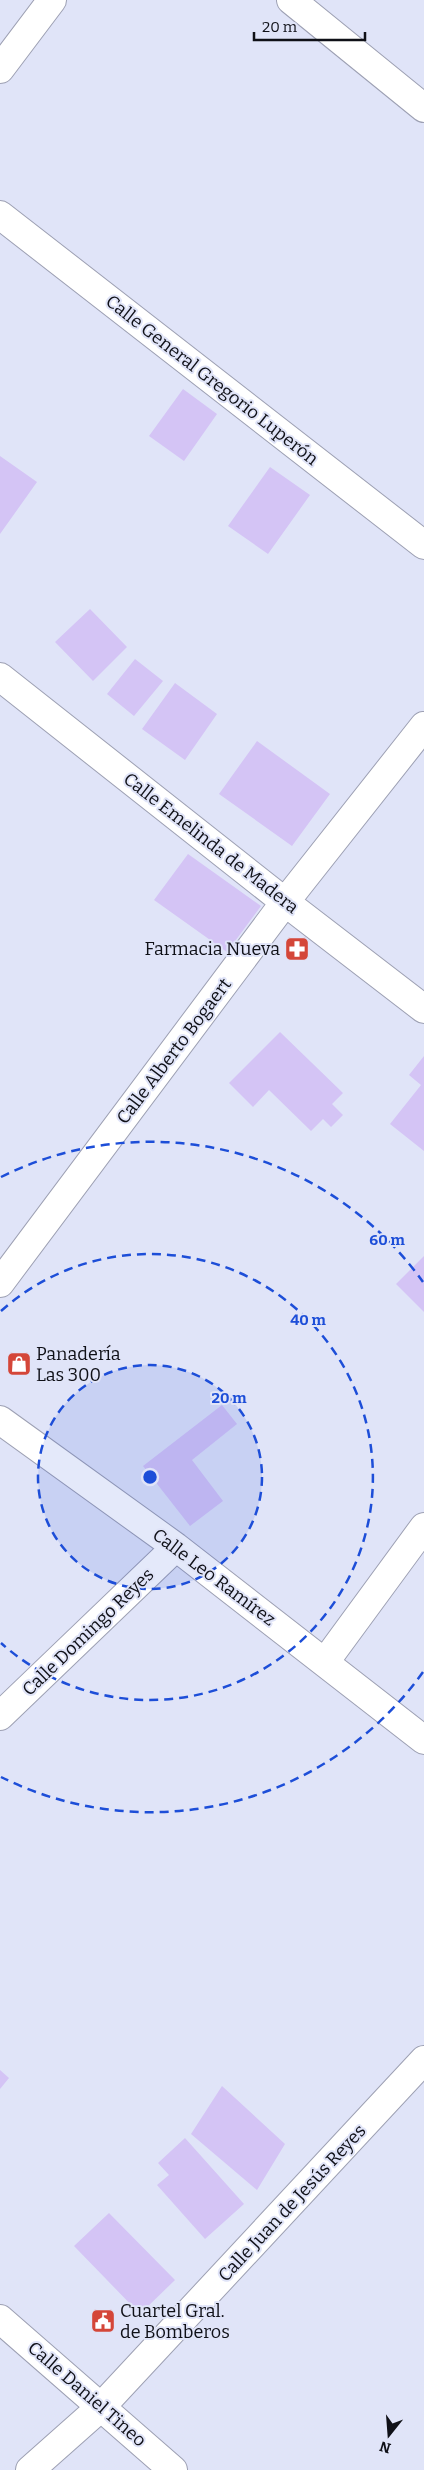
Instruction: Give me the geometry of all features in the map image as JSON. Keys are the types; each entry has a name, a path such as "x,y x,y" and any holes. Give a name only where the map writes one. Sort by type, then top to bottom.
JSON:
{"street":[{"path":"0,69 52,0"},
{"path":"291,0 424,108"},
{"name":"Calle General Gregorio Luperón","path":"0,214 424,545"},
{"name":"Calle Emelinda de Madera","path":"0,677 424,1008"},
{"name":"Calle Alberto Bogaert","path":"0,1283 286,902 424,726"},
{"name":"Calle Leo Ramírez","path":"0,1420 176,1548 424,1740"},
{"path":"325,1662 424,1527"},
{"name":"Calle Domingo Reyes","path":"0,1716 176,1548"},
{"name":"Calle Juan de Jesús Reyes","path":"30,2470 101,2407 424,2060"},
{"name":"Calle Daniel Tineo","path":"0,2319 173,2470"}],"building":[{"path":"183,389 217,414 184,461 149,436"},
{"path":"0,456 37,482 0,534"},
{"path":"270,467 310,495 268,554 228,526"},
{"path":"90,609 127,647 93,681 55,642"},
{"path":"135,659 163,681 134,716 107,694"},
{"path":"175,683 217,714 185,760 142,729"},
{"path":"257,741 330,794 292,846 219,794"},
{"path":"188,854 261,906 227,952 154,900"},
{"path":"280,1032 343,1093 332,1104 343,1115 331,1127 323,1119 311,1131 269,1090 253,1107 229,1083"},
{"path":"424,1056 424,1151 390,1124 421,1085 409,1075"},
{"path":"424,1256 424,1312 396,1284"},
{"path":"222,1405 237,1424 192,1460 223,1501 190,1526 143,1466"},
{"path":"0,2070 9,2078 0,2089"},
{"path":"222,2086 285,2144 257,2190 191,2134"},
{"path":"185,2138 244,2204 205,2239 157,2185 169,2175 158,2163"},
{"path":"109,2213 175,2280 140,2314 74,2246"}],"place":[{"name":"Farmacia Nueva","path":"297,949"},
{"name":"Panadería Las 300","path":"19,1364"},
{"name":"Cuartel Gral. de Bomberos","path":"103,2321"}]}
